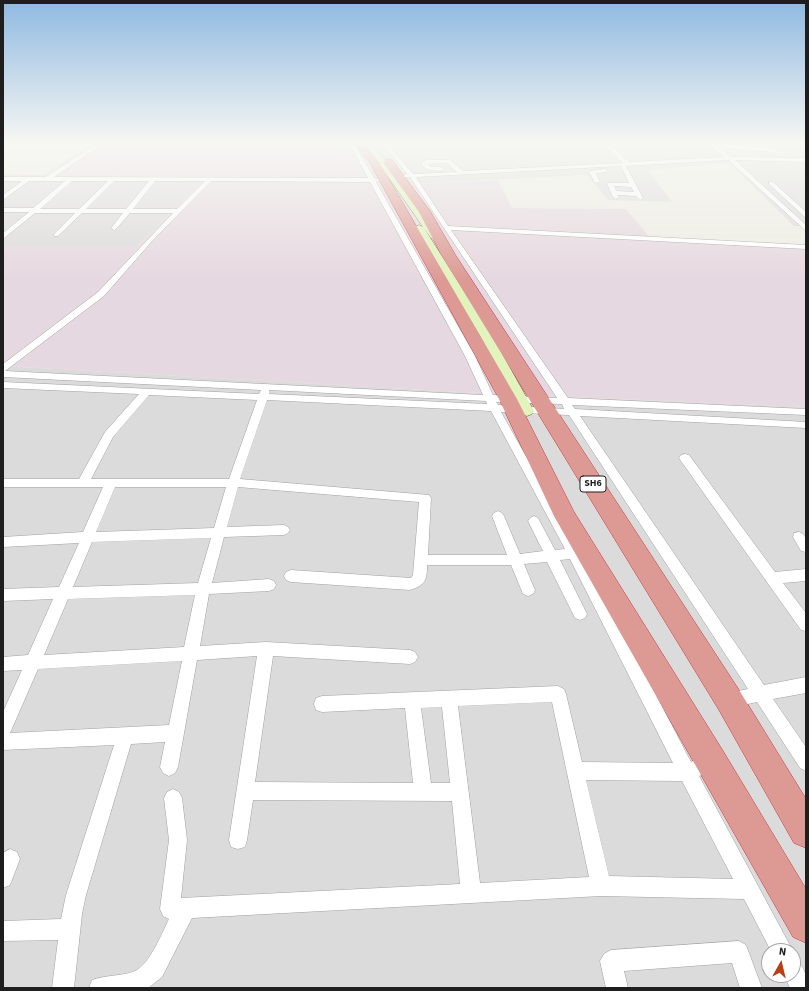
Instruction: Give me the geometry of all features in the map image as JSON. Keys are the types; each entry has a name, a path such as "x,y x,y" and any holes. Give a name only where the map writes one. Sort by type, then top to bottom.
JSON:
{"highway":[{"path":"400,188 414,231 521,405 565,516 712,762 806,924"},
{"name":"SH6","path":"405,188 424,211 449,256 521,405 729,700 806,831"}],"main road":[{"path":"394,188 485,334 521,405"},
{"path":"402,188 429,228 460,284 521,405"}],"street":[{"path":"3,198 16,188"},
{"path":"3,237 60,188"},
{"path":"56,235 103,188"},
{"path":"114,228 146,188"},
{"path":"3,369 100,294 201,188"},
{"path":"411,188 431,202 806,762"},
{"path":"612,188 614,193 619,188"},
{"path":"765,188 806,230"},
{"path":"777,188 806,216"},
{"path":"3,210 179,211"},
{"path":"447,228 806,246"},
{"path":"3,374 267,387 521,405 573,413 806,425"},
{"path":"3,386 262,398 521,405 565,402 806,412"},
{"path":"168,767 203,589 233,483 267,387"},
{"path":"83,483 109,435 146,392"},
{"path":"521,405 574,553 687,772 778,943"},
{"path":"692,407 698,419"},
{"path":"685,458 806,625"},
{"path":"3,483 233,483 425,498 420,576 416,582 410,584 291,576"},
{"path":"3,731 111,483"},
{"path":"498,516 528,590"},
{"path":"534,521 580,614"},
{"path":"3,542 88,537 284,530"},
{"path":"421,560 516,560 574,553"},
{"path":"772,578 806,575"},
{"path":"3,595 203,589 269,584"},
{"path":"238,840 266,649"},
{"path":"3,664 266,649 410,657"},
{"path":"729,700 806,685"},
{"path":"322,704 558,694 601,886"},
{"path":"449,698 471,893"},
{"path":"412,700 423,792"},
{"path":"3,742 175,733"},
{"path":"63,988 70,929 76,895 124,735"},
{"path":"575,771 687,772 712,762"},
{"path":"245,791 460,792"},
{"path":"173,798 178,840 170,909 601,886 749,889"},
{"path":"3,878 10,859"},
{"path":"100,988 140,981 154,969 186,908"},
{"path":"3,931 70,929"},
{"path":"617,988 611,961 739,952 751,988"}],"shaded area":[{"path":"3,188 195,188 137,246 3,246"},
{"path":"195,188 502,188 512,208 626,209 652,240 806,247 806,407 478,393 3,366 3,246 137,246"},
{"path":"598,188 662,188 672,202 608,200"},
{"path":"755,188 806,188 806,226 794,226"},
{"path":"3,366 478,393 806,407 806,988 3,988"}]}
